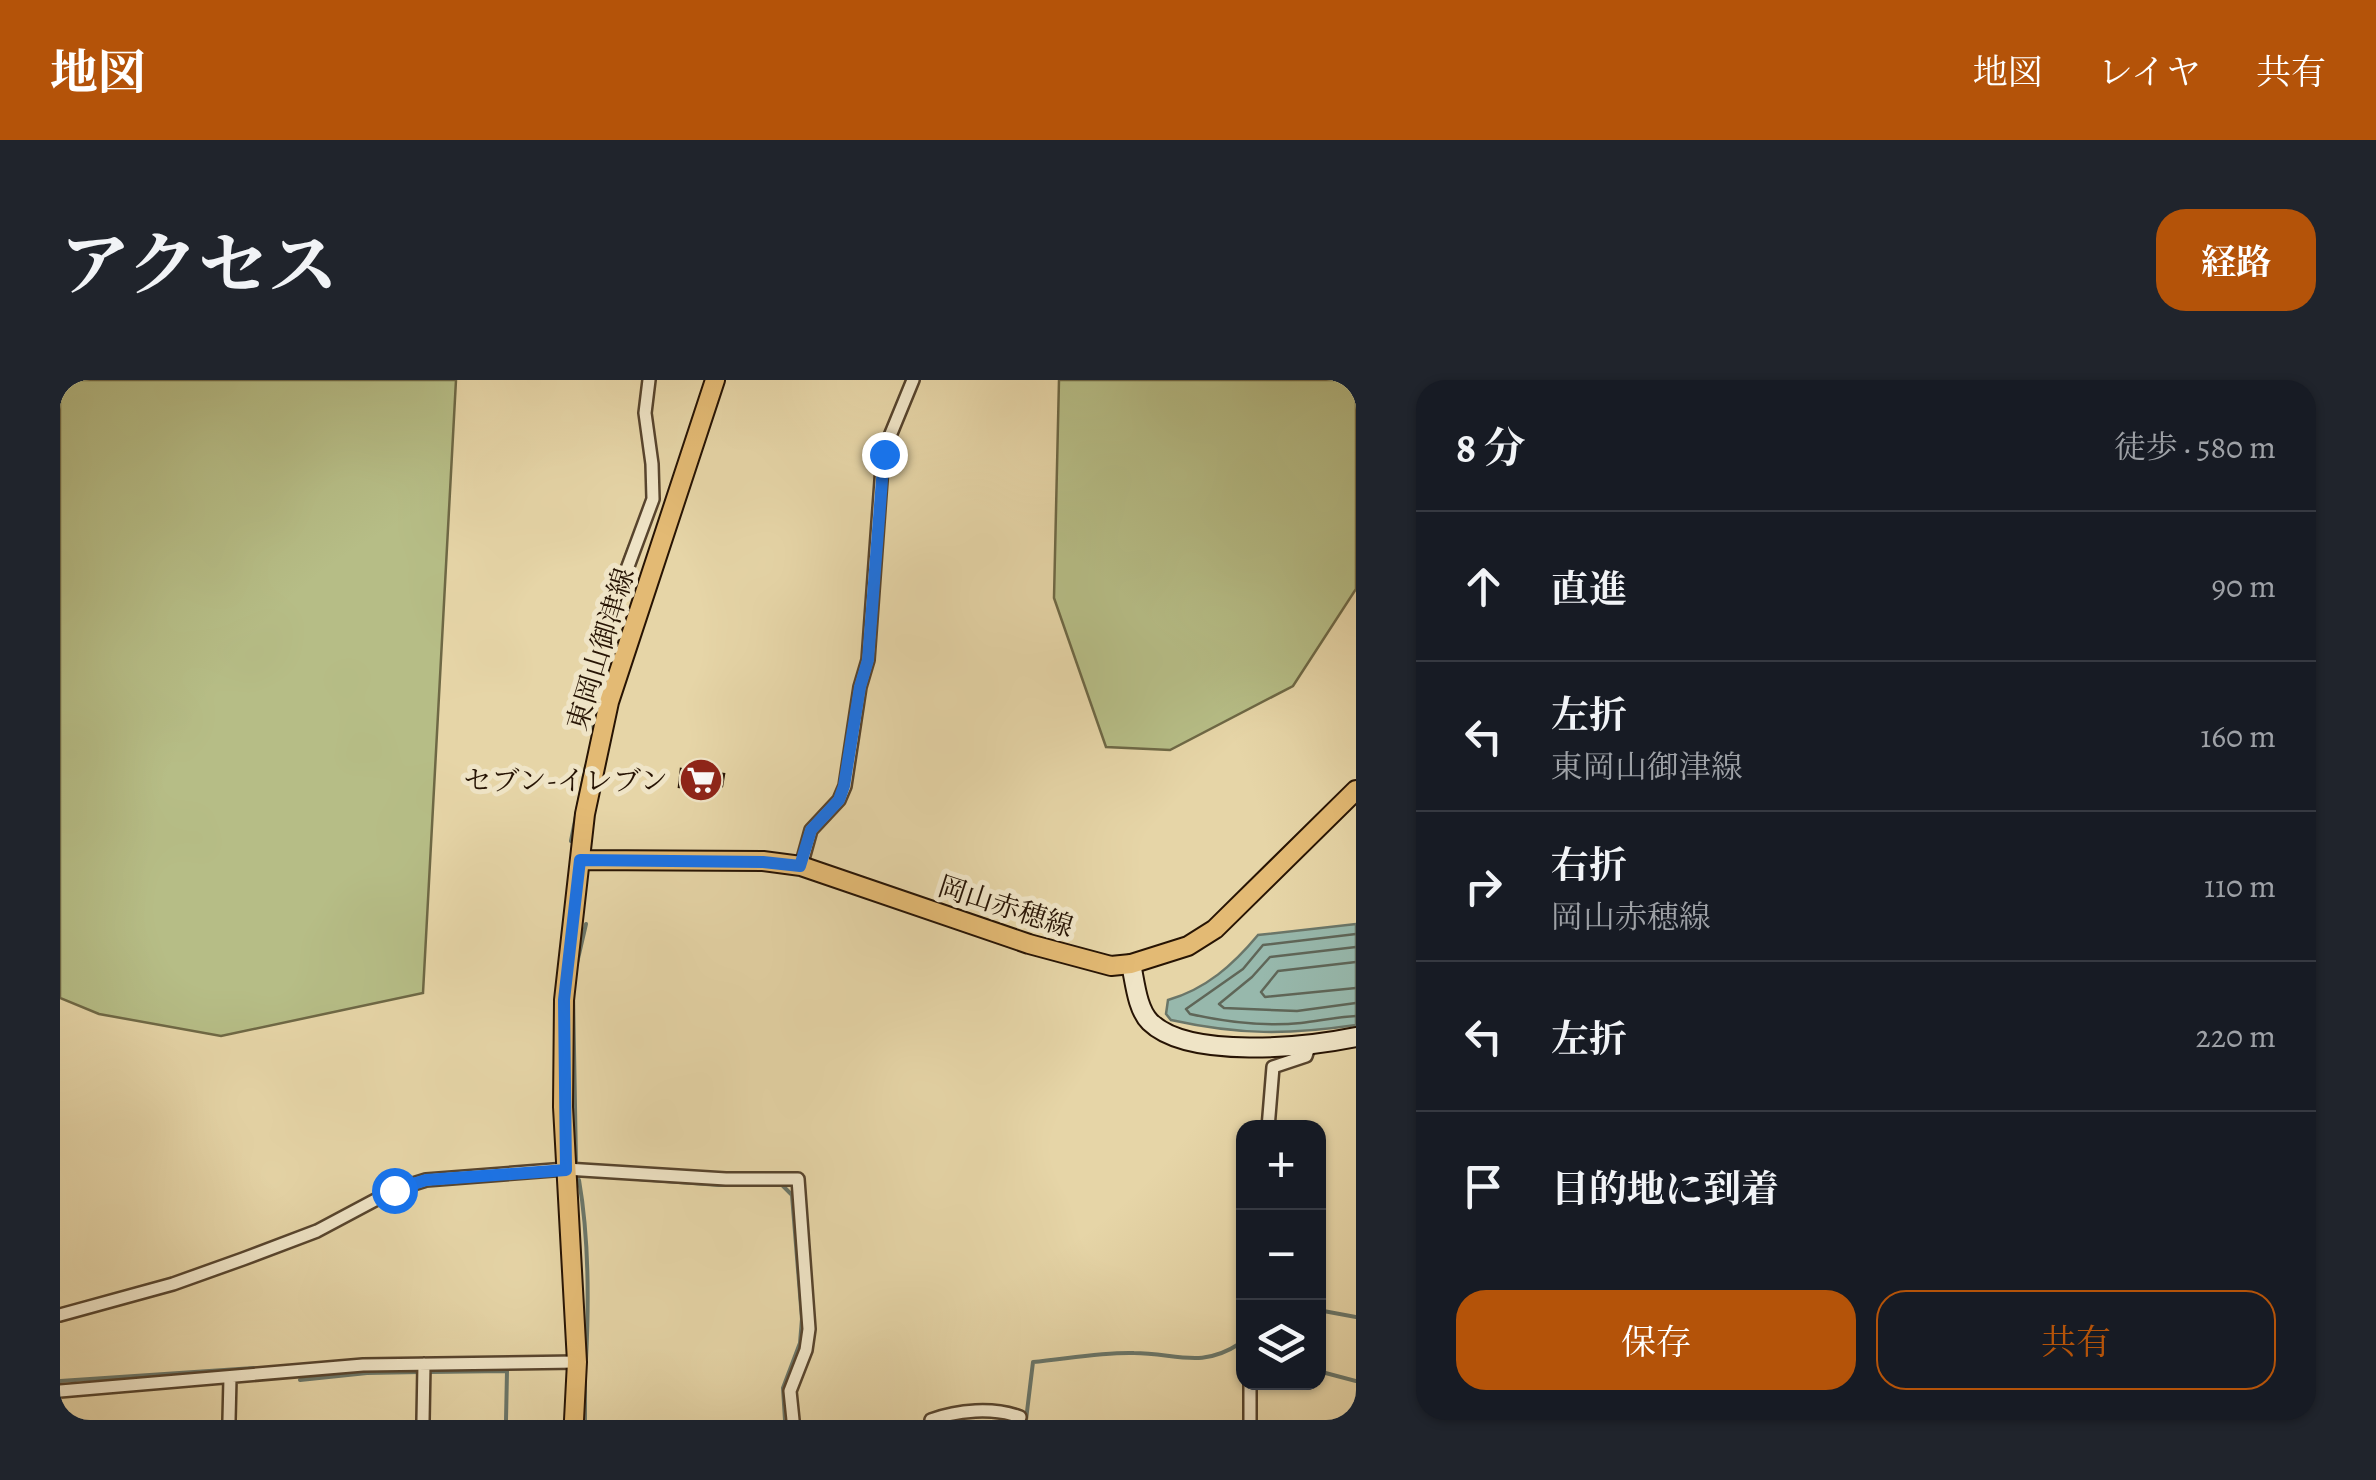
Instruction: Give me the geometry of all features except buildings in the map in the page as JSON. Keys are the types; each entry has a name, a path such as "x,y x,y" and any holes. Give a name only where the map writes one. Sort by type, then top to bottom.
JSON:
{"main road":[{"name":"東岡山御津線","path":"574,1420 577,1362 566,1170 564,1000 580,860 595,762 610,702 715,380"},
{"name":"岡山赤穂線","path":"580,860 800,866 1029,944 1111,966 1131,964 1188,946 1215,930 1356,790"}],"street":[{"path":"610,702 593,681 603,619 620,588 653,498 645,413 649,380"},
{"path":"800,866 811,830 839,800 844,786 868,660 884,454 892,424 913,380"},
{"path":"1131,964 1148,1020 1169,1035 1214,1045 1310,1044 1356,1036"},
{"path":"1269,1120 1273,1067 1306,1056 1310,1044"},
{"path":"60,1315 191,1278 317,1231 394,1190 426,1180 566,1170 726,1179 798,1178 809,1329 806,1350 790,1391 793,1420"},
{"path":"60,1391 363,1366 424,1370 577,1362"},
{"path":"424,1370 424,1420"},
{"path":"230,1378 230,1420"},
{"path":"1250,1390 1250,1420"},
{"path":"931,1420 974,1412 1006,1412 1020,1417 1019,1420"}],"green space":[{"path":"60,380 456,380 423,993 221,1036 99,1014 60,998"},
{"path":"1059,380 1356,380 1356,589 1293,686 1170,750 1106,747 1054,598"}],"water":[{"path":"1356,924 1356,1025 1308,1031 1241,1031 1171,1020 1166,1014 1168,1000 1218,975 1258,935"}],"waterway":[{"path":"621,569 630,545"},
{"path":"589,673 596,624 609,596"},
{"path":"588,682 593,737"},
{"path":"571,841 586,766"},
{"path":"577,963 586,924"},
{"path":"573,992 576,1163"},
{"path":"578,1176 594,1176"},
{"path":"638,1179 782,1185 792,1195 802,1319 800,1343 783,1388 785,1420"},
{"path":"579,1180 587,1269 586,1359"},
{"path":"1326,1311 1356,1317"},
{"path":"1026,1420 1033,1362 1122,1353 1200,1358 1236,1346"},
{"path":"60,1381 254,1368"},
{"path":"429,1372 507,1371 506,1420"},
{"path":"300,1380 420,1372"},
{"path":"1326,1373 1356,1381"},
{"path":"585,1374 585,1420"}],"place":[{"name":"セブン-イレブン","path":"701,780"}],"route":[{"path":"394,1190 426,1180 566,1170 564,1000 580,860 800,866 811,830 818,818 839,800 844,786 868,660 884,454"}]}
